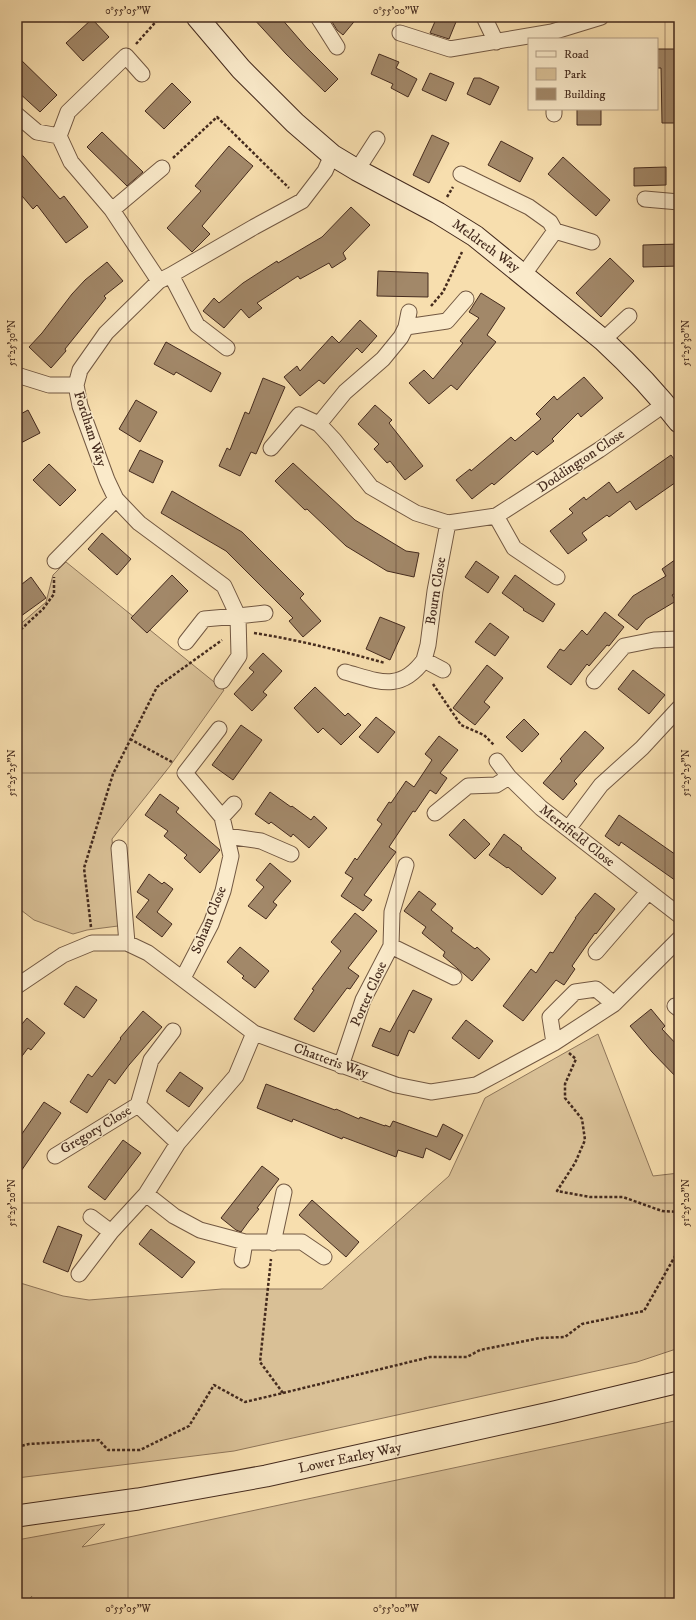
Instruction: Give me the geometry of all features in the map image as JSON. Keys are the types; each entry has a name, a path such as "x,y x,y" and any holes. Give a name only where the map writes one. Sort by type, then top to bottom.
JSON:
{"main road":[{"name":"Meldreth Way","path":"197,17 241,69 295,123 332,155 438,213 475,236 524,274 622,357 665,404 679,422"},
{"name":"Lower Earley Way","path":"17,1516 138,1499 266,1476 554,1412 679,1382"}],"street":[{"path":"318,17 337,47"},
{"path":"484,17 496,42"},
{"path":"533,38 552,36 602,17"},
{"path":"400,33 450,49 528,39"},
{"path":"142,74 126,56 68,112 60,136 71,162 112,210 165,278 197,325 227,348"},
{"path":"17,115 37,132 60,136"},
{"path":"357,170 377,139"},
{"name":"Fordham Way","path":"222,681 238,656 238,623 224,586 139,523 116,499 107,480 85,421 80,406 76,385 80,370 106,333 165,278 254,226 302,202 325,172 332,155"},
{"path":"112,210 162,168"},
{"path":"460,174 529,207 550,222 555,231 592,242"},
{"path":"645,199 679,202"},
{"path":"524,274 555,231"},
{"path":"406,327 447,322 466,299"},
{"path":"319,424 345,392 383,359 401,337 406,327 409,312"},
{"path":"603,340 629,316"},
{"path":"17,375 49,386 76,385"},
{"name":"Doddington Close","path":"271,448 299,415 319,424 334,440 371,487 416,513 448,522 496,516 599,450 665,404"},
{"path":"55,561 116,499"},
{"path":"496,516 514,548 557,577"},
{"name":"Bourn Close","path":"420,666 428,645 435,591 448,522"},
{"path":"186,642 204,619 238,623 265,613"},
{"path":"594,682 624,646 654,640 679,639"},
{"path":"344,672 381,682 402,680 420,666 443,670"},
{"path":"568,829 600,785 642,748 679,708"},
{"path":"185,773 219,729"},
{"name":"Merrifield Close","path":"497,761 509,777 541,808 679,915"},
{"name":"Soham Close","path":"183,978 211,924 223,891 231,856 222,817 185,773"},
{"path":"435,813 468,786 496,785 509,777"},
{"path":"222,817 234,804"},
{"path":"226,836 261,841 291,854"},
{"path":"119,848 127,942"},
{"name":"Porter Close","path":"341,1066 363,1000 390,946 392,912 406,865"},
{"path":"596,952 648,892"},
{"name":"Chatteris Way","path":"17,986 63,955 92,943 127,942 148,953 183,978 254,1033 341,1066 396,1084 431,1092 476,1085 558,1041 614,1004 679,939"},
{"name":"Porter Close","path":"390,946 454,978"},
{"path":"558,1041 550,1017 575,992 596,989 614,1004"},
{"name":"Gregory Close","path":"55,1156 138,1105 151,1060 173,1031"},
{"path":"79,1274 111,1232 146,1194 178,1143 236,1076 254,1033"},
{"name":"Gregory Close","path":"138,1105 178,1143"},
{"path":"273,1243 284,1192"},
{"path":"146,1194 174,1216 200,1230 246,1242 302,1242 324,1257"},
{"path":"91,1217 111,1232"},
{"path":"242,1260 246,1242"}],"path":[{"path":"126,56 160,17"},
{"path":"162,168 217,117 302,202"},
{"path":"438,213 460,174"},
{"path":"430,308 442,292 464,248"},
{"path":"17,633 43,609 54,594 55,561"},
{"path":"92,943 84,868 113,774 156,687 210,647 238,623 279,637 329,648 386,664"},
{"path":"420,666 461,725 484,735 497,748 497,761"},
{"path":"130,739 176,765 185,773"},
{"path":"558,1041 567,1052 576,1058 565,1084 565,1098 582,1118 585,1140 575,1163 557,1191 590,1197 623,1197 662,1211 679,1212"},
{"path":"273,1243 260,1362 283,1393"},
{"path":"17,1447 29,1444 99,1440 108,1450 140,1450 189,1426 214,1385 245,1402 430,1357 467,1357 480,1350 540,1338 565,1337 582,1324 644,1311 679,1249"}],"green space":[{"path":"66,562 224,690 170,766 112,839 118,926 87,930 73,934 34,920 17,907 17,627 46,602 53,575"},
{"path":"598,1034 653,1176 679,1173 679,1348 637,1362 234,1451 17,1478 17,1282 63,1296 89,1300 222,1289 322,1289 449,1176 485,1098"},
{"path":"679,1420 679,1603 27,1603 32,1596 25,1603 17,1603 17,1540 105,1524 82,1547"}],"building":[{"path":"252,17 280,17 306,47 338,79 325,92 286,54"},
{"path":"329,17 358,17 343,35 337,30"},
{"path":"437,17 458,17 449,39 430,33"},
{"path":"92,19 109,37 83,61 66,43"},
{"path":"658,49 679,49 679,123 662,123 661,68 658,68"},
{"path":"379,54 399,62 396,68 417,79 408,97 391,88 393,84 371,74"},
{"path":"17,56 57,95 40,112 17,91"},
{"path":"430,73 454,83 446,101 422,90"},
{"path":"474,78 480,78 499,87 490,105 467,94"},
{"path":"172,83 191,102 164,129 145,111"},
{"path":"577,110 601,110 601,125 577,125"},
{"path":"102,132 143,172 127,186 87,147"},
{"path":"432,135 449,143 429,183 413,175"},
{"path":"501,141 533,158 520,182 488,165"},
{"path":"229,146 253,166 202,226 210,234 192,252 167,228 201,191 195,186"},
{"path":"17,149 60,199 64,196 88,227 66,243 37,205 33,209 17,190"},
{"path":"563,157 610,200 596,216 548,174"},
{"path":"666,167 666,185 634,186 634,168"},
{"path":"351,207 370,225 343,253 346,259 332,268 329,263 300,279 298,276 257,303 262,308 249,318 241,309 224,328 203,311 214,298 219,303 243,283 277,261 278,263 322,237"},
{"path":"679,244 679,266 643,267 643,245"},
{"path":"610,258 634,281 601,317 576,293"},
{"path":"107,262 123,281 104,296 106,298 65,349 66,351 51,368 29,347 42,333 72,294 85,280"},
{"path":"378,271 428,273 428,297 377,296"},
{"path":"481,293 505,308 487,335 496,342 457,390 451,385 429,404 409,383 424,370 433,379 463,343 460,341 479,318 469,312"},
{"path":"360,320 377,336 362,353 357,348 324,384 319,380 300,396 284,377 297,366 300,371 332,336 339,343"},
{"path":"166,342 221,373 211,392 176,372 174,375 154,364"},
{"path":"584,377 603,398 581,417 578,413 552,439 554,441 537,455 533,451 494,485 492,483 472,499 456,480 470,469 471,471 511,437 515,441 541,419 536,414 554,396 557,400"},
{"path":"263,378 285,387 256,454 251,452 240,476 219,466 227,448 230,450 245,412 249,414"},
{"path":"136,400 157,412 140,442 119,429"},
{"path":"375,405 392,420 389,423 423,466 405,480 390,461 387,463 374,449 379,444 358,424"},
{"path":"28,410 40,433 17,445 17,416"},
{"path":"140,450 163,461 153,483 129,471"},
{"path":"671,455 679,466 679,480 636,510 630,501 609,517 607,515 582,533 587,540 568,554 550,531 573,513 569,509 584,497 586,500 609,482 617,493"},
{"path":"293,463 355,520 406,551 419,553 414,577 387,571 346,546 307,509 305,510 275,481"},
{"path":"49,464 76,490 60,506 33,480"},
{"path":"172,491 242,532 304,594 300,598 321,621 303,637 289,621 293,618 226,551 161,513"},
{"path":"102,533 131,559 117,575 88,549"},
{"path":"679,557 679,596 677,592 672,595 676,601 646,619 637,630 618,615 633,596 666,576 662,569"},
{"path":"476,561 499,577 488,593 465,577"},
{"path":"172,575 188,591 147,633 131,618"},
{"path":"515,575 555,604 543,622 523,610 524,609 502,593"},
{"path":"31,577 46,598 17,619 17,588"},
{"path":"605,612 624,627 609,646 607,645 589,666 587,664 571,685 547,667 560,649 564,651 582,630 587,635"},
{"path":"380,617 405,627 390,660 366,649"},
{"path":"490,623 509,637 495,656 475,642"},
{"path":"263,653 282,671 263,692 267,695 252,711 234,694 254,672 249,668"},
{"path":"487,665 503,678 484,702 490,707 475,725 453,708"},
{"path":"633,670 665,695 649,714 618,689"},
{"path":"315,687 345,716 348,713 361,725 341,745 323,728 318,733 294,708"},
{"path":"376,717 395,732 378,753 359,737"},
{"path":"524,719 539,734 522,752 506,737"},
{"path":"241,725 262,740 233,780 212,765"},
{"path":"585,731 604,748 574,781 577,784 563,800 543,783 562,761 560,759"},
{"path":"439,736 458,750 440,773 447,778 436,794 430,790 415,812 413,811 389,847 396,852 364,895 372,900 363,911 341,896 353,878 345,873 355,858 357,860 382,824 377,820 389,802 391,803 406,781 414,787 432,760 425,754"},
{"path":"270,792 311,820 314,816 327,828 309,848 293,834 291,837 271,822 269,824 255,814"},
{"path":"160,794 179,808 176,812 220,850 200,873 184,858 187,855 164,836 168,831 145,815"},
{"path":"619,815 679,857 679,883 621,842 619,846 605,836"},
{"path":"464,819 490,844 475,859 449,835"},
{"path":"504,834 556,878 542,895 508,867 507,868 489,855"},
{"path":"270,863 291,881 273,902 277,905 266,919 248,906 264,887 256,880"},
{"path":"149,874 162,884 164,882 173,889 157,912 172,924 162,937 136,917 149,900 137,892"},
{"path":"419,891 436,904 431,910 453,928 451,931 475,949 477,947 490,959 472,981 443,956 445,952 422,933 426,927 404,911"},
{"path":"595,893 615,909 596,934 595,933 572,966 575,969 564,985 556,980 523,1021 503,1006 531,969 536,973 550,952 553,953 575,918"},
{"path":"355,913 377,931 348,968 359,976 350,989 347,988 314,1032 294,1019 314,990 312,989 341,951 331,942"},
{"path":"240,947 269,971 255,988 242,978 244,976 227,962"},
{"path":"76,986 97,1000 84,1018 64,1004"},
{"path":"413,990 432,999 414,1033 409,1030 398,1056 372,1046 380,1028 390,1032"},
{"path":"651,1009 665,1026 662,1029 679,1047 679,1080 630,1026"},
{"path":"143,1011 162,1027 129,1065 115,1084 109,1079 87,1113 70,1102 88,1074 92,1077 121,1039 120,1038"},
{"path":"27,1018 45,1033 31,1050 28,1048 17,1063 17,1030"},
{"path":"466,1020 493,1041 479,1059 452,1038"},
{"path":"180,1072 203,1088 189,1107 166,1091"},
{"path":"266,1084 335,1110 336,1109 359,1119 360,1117 385,1126 390,1127 393,1121 437,1137 443,1124 463,1135 450,1160 426,1148 423,1158 398,1150 396,1157 343,1137 342,1139 293,1119 292,1122 257,1108"},
{"path":"44,1102 61,1113 17,1177 17,1141"},
{"path":"123,1140 141,1153 105,1200 88,1187"},
{"path":"262,1166 279,1179 257,1208 259,1209 241,1232 236,1230 221,1218"},
{"path":"312,1200 359,1242 346,1257 299,1215"},
{"path":"58,1226 82,1235 68,1272 43,1262"},
{"path":"151,1229 195,1262 182,1278 139,1244"}]}
